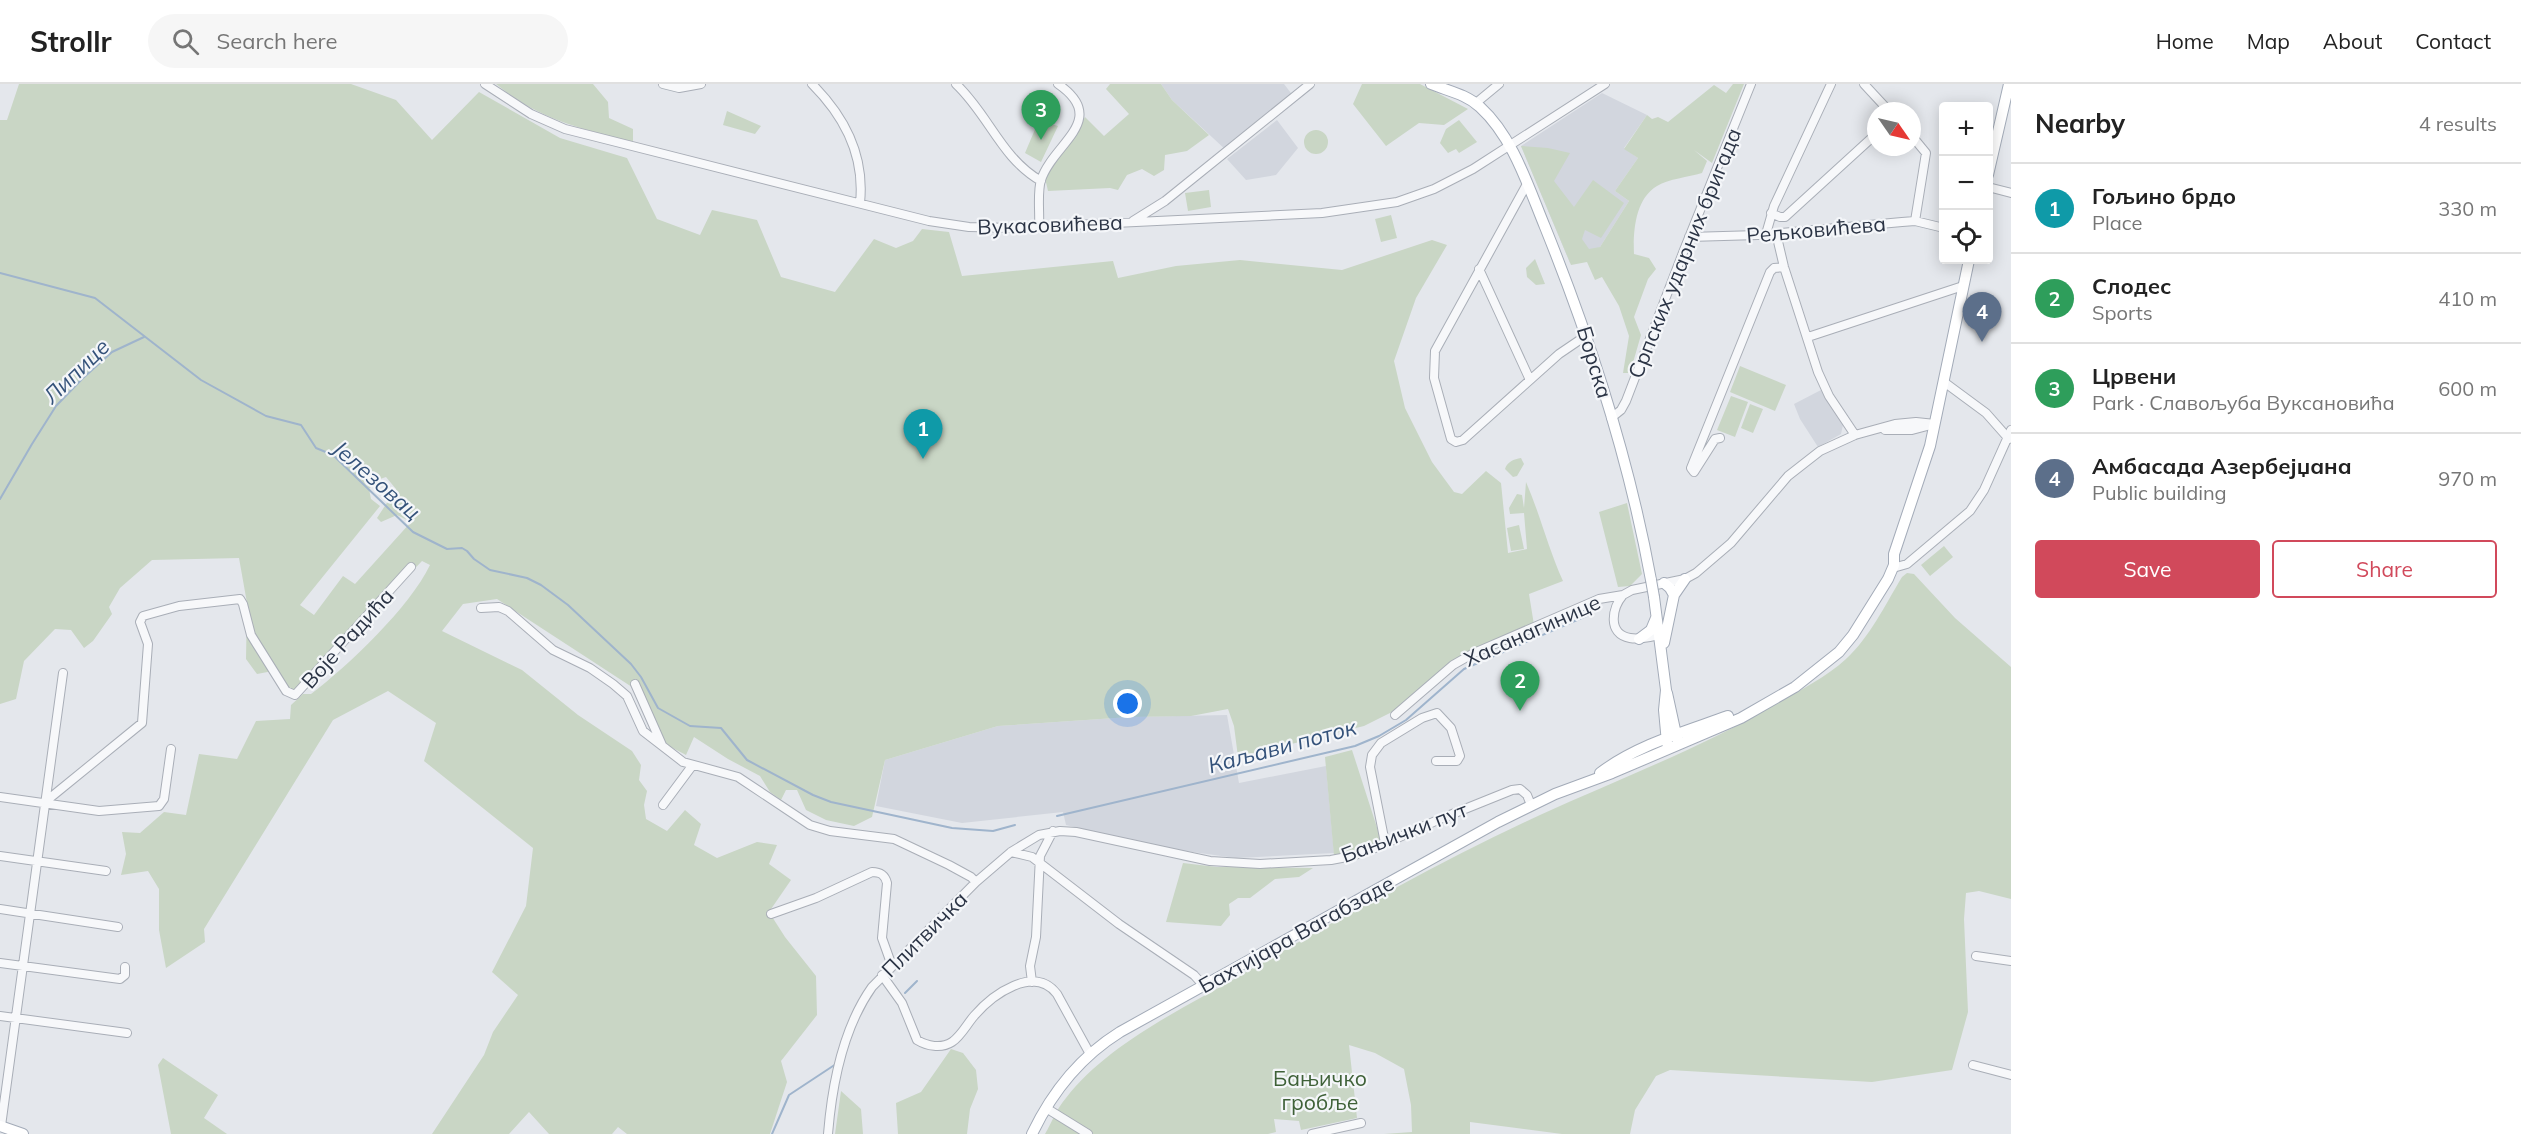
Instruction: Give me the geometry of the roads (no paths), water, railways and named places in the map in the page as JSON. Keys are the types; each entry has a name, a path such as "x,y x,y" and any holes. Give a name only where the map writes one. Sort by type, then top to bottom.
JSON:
{"main road":[{"name":"Борска","path":"1431,84 1458,93 1476,104 1492,121 1509,146 1527,184 1587,335 1637,514 1651,580 1666,690 1671,702 1672,741"},
{"path":"1993,156 2009,84"},
{"name":"Бахтијара Вагабзаде","path":"1032,1134 1046,1108 1072,1072 1090,1054 1120,1032 1440,852 1531,805 1595,778 1621,759 1741,718 1803,681 1839,652 1876,601 1893,568 1894,554 1931,442 1968,264"},
{"path":"1662,652 1674,595 1685,579"},
{"path":"1664,583 1674,595"},
{"path":"1639,639 1651,630 1657,614"},
{"path":"1639,639 1654,643 1662,652"},
{"path":"6,1129 23,1134"}],"street":[{"name":"Вукасовићева","path":"485,84 531,114 565,129 944,224 976,228 1172,221 1347,211 1397,202 1434,189 1473,169 1605,84"},
{"path":"663,84 679,88 701,84"},
{"path":"812,84 834,109 849,134 860,166 860,203"},
{"path":"956,84 978,107 1005,151 1023,169 1041,181"},
{"path":"1040,226 1041,181 1076,129 1080,116 1076,99 1058,84"},
{"path":"1133,221 1162,203 1310,84"},
{"path":"1476,104 1499,84"},
{"name":"Српских ударних бригада","path":"1611,418 1621,410 1626,401 1751,84"},
{"path":"1766,234 1771,213 1831,84"},
{"path":"1864,84 1881,102"},
{"path":"1771,213 1780,218 1785,216 1867,142"},
{"path":"1915,222 1926,153 1921,147"},
{"path":"1527,184 1446,327 1434,355 1436,386 1451,439 1456,442 1463,440 1566,348 1587,335"},
{"path":"1993,188 2011,193"},
{"path":"1162,203 1162,215 1172,221"},
{"name":"Рељковићева","path":"1689,237 1766,234 1915,222 1939,227"},
{"path":"1776,233 1784,267 1825,388 1855,435"},
{"path":"1720,438 1713,442 1694,472 1691,468 1770,272 1774,268 1784,267"},
{"path":"1479,269 1530,380"},
{"path":"1808,337 1963,286"},
{"path":"1893,568 1909,562 1970,511 1981,497 2010,436 1981,409 1944,382"},
{"name":"Хасанагинице","path":"1395,716 1463,659 1607,596 1623,595 1632,590 1685,579 1710,564 1797,468 1820,451 1855,435 1895,424 1916,422 1935,424"},
{"name":"Хасанагинице","path":"1881,429 1912,430 1935,424"},
{"path":"1912,430 1927,437 1931,442"},
{"name":"Воје Радића","path":"45,802 142,723 148,644 140,622 142,616 179,606 240,600 251,635 286,691 295,695 411,567"},
{"path":"1613,613 1623,595"},
{"path":"1607,596 1619,632 1629,638 1639,639 1659,635"},
{"name":"Плитвичка","path":"481,608 499,607 508,611 553,650 590,668 613,684 627,696 643,731 677,759 692,766 738,777 810,825 837,832 894,839 949,865 976,882 882,975 860,1007 842,1054 831,1100 828,1134"},
{"path":"6,1129 4,1069 15,1018 63,673"},
{"path":"635,684 664,748"},
{"path":"1385,843 1370,767 1375,750 1381,743 1422,718 1437,713 1451,728 1460,756 1457,760 1436,761"},
{"path":"0,797 99,811 159,806 164,799 171,749"},
{"path":"663,805 692,766"},
{"name":"Бањички пут","path":"1053,831 1077,832 1191,859 1260,864 1331,860 1352,856 1512,790 1524,791 1531,805"},
{"path":"976,882 1011,852 1039,835 1053,831"},
{"path":"1032,982 1030,966 1036,937 1039,865 1042,850 1053,831"},
{"path":"1011,852 1029,855 1039,865 1194,975 1204,986"},
{"path":"0,856 106,871"},
{"path":"771,914 816,898 872,872 878,872 884,876 887,883 882,938 891,966"},
{"path":"0,909 118,927"},
{"path":"1977,956 2011,961"},
{"path":"0,963 120,979 125,975 125,967"},
{"path":"882,975 902,1003 917,1040 927,1045 939,1046 952,1042 980,1010 1006,989 1032,982 1042,982 1053,988 1090,1054"},
{"path":"0,1016 127,1033"},
{"path":"1973,1065 2011,1075"},
{"path":"1046,1108 1088,1134"},
{"path":"1312,1134 1361,1123"}],"waterway":[{"name":"Јелезовац","path":"0,273 95,298 201,380 266,416 301,425 316,448 333,455 413,532 447,549 462,548 490,570 527,578 541,585 568,605 631,664 658,708 690,726 721,728 747,760 831,802 952,828 993,831 1015,825"},
{"name":"Липице","path":"0,499 56,406 112,352 144,337"},
{"name":"Каљави поток","path":"1057,816 1355,746 1379,736 1406,720 1464,669 1591,614"},
{"path":"905,993 917,981"},
{"name":"Каљави поток","path":"772,1134 789,1095 836,1064"}],"place":[{"name":"Црвени","path":"1041,140"},
{"name":"Амбасада Азербејџана","path":"1982,342"},
{"name":"Гољино брдо","path":"923,459"},
{"name":"Слодес","path":"1520,711"}],"park label":[{"name":"Бањичко гробље","path":"1320,1090"}]}
